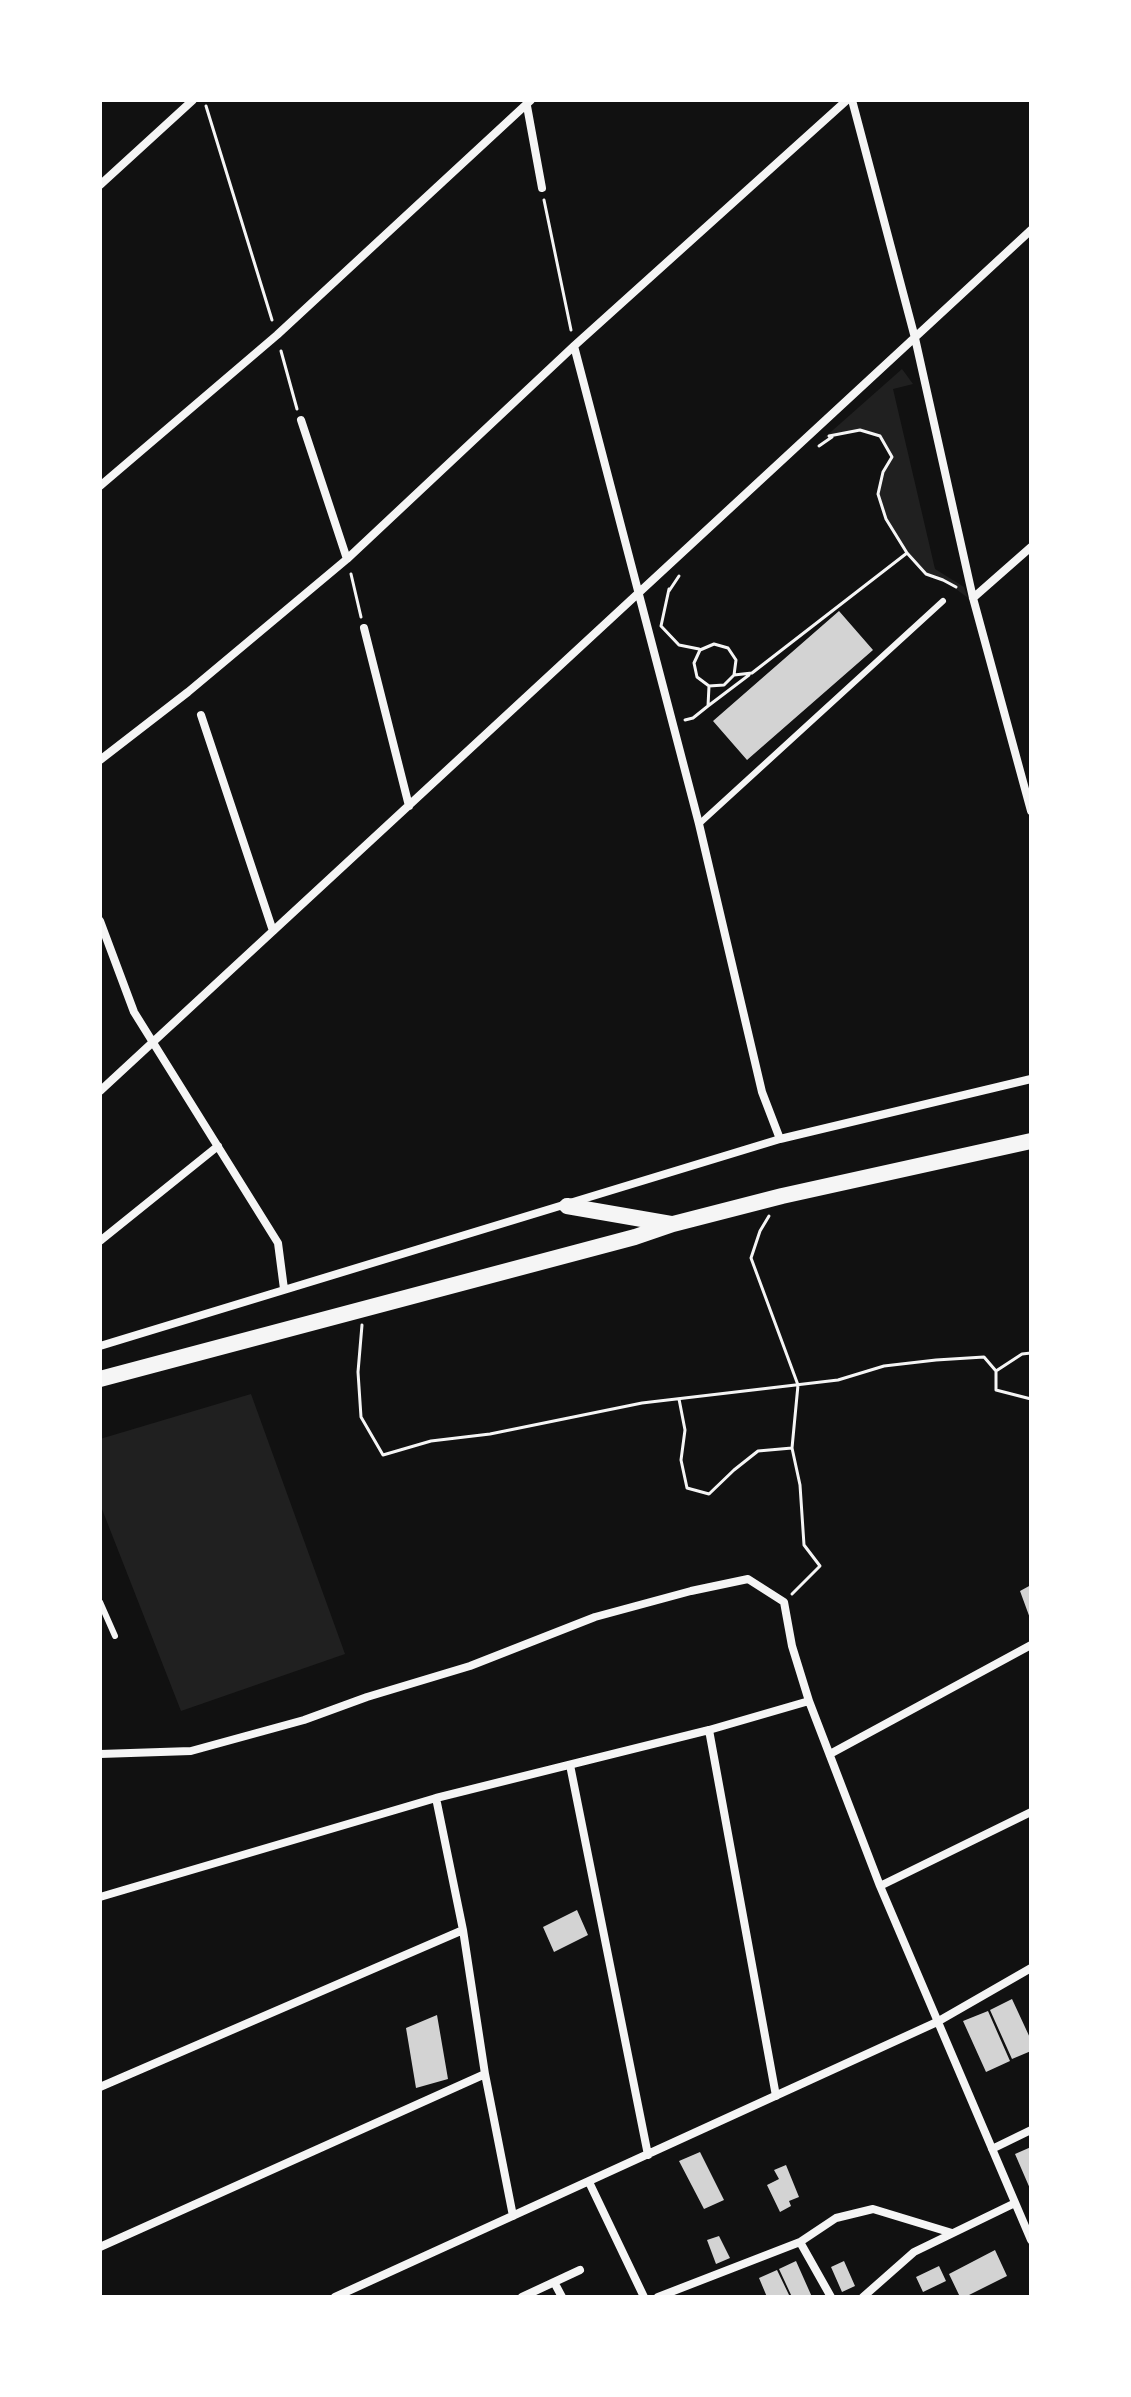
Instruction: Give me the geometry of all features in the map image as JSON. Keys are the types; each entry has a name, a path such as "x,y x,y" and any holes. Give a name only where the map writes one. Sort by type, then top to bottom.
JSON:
{"main road":[{"path":"100,1379 782,1196 1031,1141"},
{"path":"567,1206 673,1224"}],"street":[{"path":"100,185 193,100"},
{"path":"100,760 188,692 347,559 574,346 849,100 915,338 973,598 1031,811"},
{"path":"529,103 542,188"},
{"path":"100,486 277,335 529,103"},
{"path":"100,1091 1031,230"},
{"path":"574,346 699,824 762,1092 780,1139"},
{"path":"301,420 347,559"},
{"path":"973,598 1031,547"},
{"path":"364,628 409,806"},
{"path":"201,715 273,931"},
{"path":"1022,778 1031,770"},
{"path":"100,921 134,1012 278,1243 284,1289"},
{"path":"100,1346 780,1139 1031,1079"},
{"path":"100,1241 218,1146"},
{"path":"100,1754 191,1751 304,1720 470,1666 595,1617 748,1579 784,1602 792,1646 809,1701 880,1886 1031,2240"},
{"path":"830,1754 1031,1645"},
{"path":"100,1897 436,1798 709,1730 809,1701"},
{"path":"709,1730 776,2096"},
{"path":"570,1765 648,2155"},
{"path":"436,1798 463,1930 485,2074 513,2216"},
{"path":"880,1886 1031,1812"},
{"path":"100,2087 463,1930"},
{"path":"335,2297 937,2022 1031,1968"},
{"path":"100,2247 485,2074"},
{"path":"992,2149 1031,2130"},
{"path":"589,2182 644,2297"},
{"path":"863,2297 914,2252 1015,2203"},
{"path":"658,2297 800,2242 836,2218 873,2209 952,2233"},
{"path":"800,2242 831,2297"},
{"path":"522,2297 580,2270"},
{"path":"554,2282 562,2297"}],"lane":[{"path":"699,824 943,601"},
{"path":"100,1602 115,1636"}],"path":[{"path":"204,101 301,420"},
{"path":"542,188 574,346"},
{"path":"806,440 860,430 880,436 892,457 883,472 878,494 886,519 907,553 926,574 973,598"},
{"path":"672,723 693,718 907,553"},
{"path":"677,558 661,626 679,645 700,650 714,644 728,648 736,660 734,675 724,685 709,686 697,677 694,663 700,650"},
{"path":"347,559 364,628"},
{"path":"734,675 752,673"},
{"path":"708,706 709,686"},
{"path":"782,1196 760,1231 751,1258 798,1385 792,1448 800,1485 804,1545 820,1566 784,1602"},
{"path":"363,1310 358,1372 361,1417 383,1455 431,1441 490,1434 642,1403 838,1380 884,1366 972,1357 984,1357 996,1371 996,1390 1031,1399"},
{"path":"996,1371 1022,1354 1031,1353"},
{"path":"679,1399 685,1430 681,1460 687,1488 709,1494 758,1451 792,1448"}],"shaded area":[{"path":"902,369 913,384 893,389 935,569 964,587 968,598 944,580 926,574 907,553 886,519 878,494 883,472 892,457 880,436 860,430 824,438"},
{"path":"251,1394 345,1654 181,1711 100,1504 100,1439"}],"building":[{"path":"839,611 873,650 747,760 713,721"},
{"path":"1031,1585 1031,1621 1020,1591"},
{"path":"577,1910 588,1935 554,1952 543,1927"},
{"path":"1012,1999 1031,2040 1031,2051 1012,2059 990,2010"},
{"path":"988,2011 1010,2061 986,2072 963,2021"},
{"path":"437,2015 448,2079 416,2088 406,2028"},
{"path":"1031,2147 1031,2191 1015,2154"},
{"path":"700,2152 724,2200 704,2209 679,2161"},
{"path":"786,2165 799,2197 789,2201 791,2206 780,2212 767,2185 779,2179 774,2170"},
{"path":"719,2236 730,2258 716,2264 707,2240"},
{"path":"995,2250 1007,2276 960,2297 949,2274"},
{"path":"796,2261 812,2297 792,2297 779,2269"},
{"path":"844,2261 855,2286 842,2292 831,2267"},
{"path":"939,2266 946,2281 923,2292 916,2277"},
{"path":"777,2270 790,2297 767,2297 759,2278"}]}
